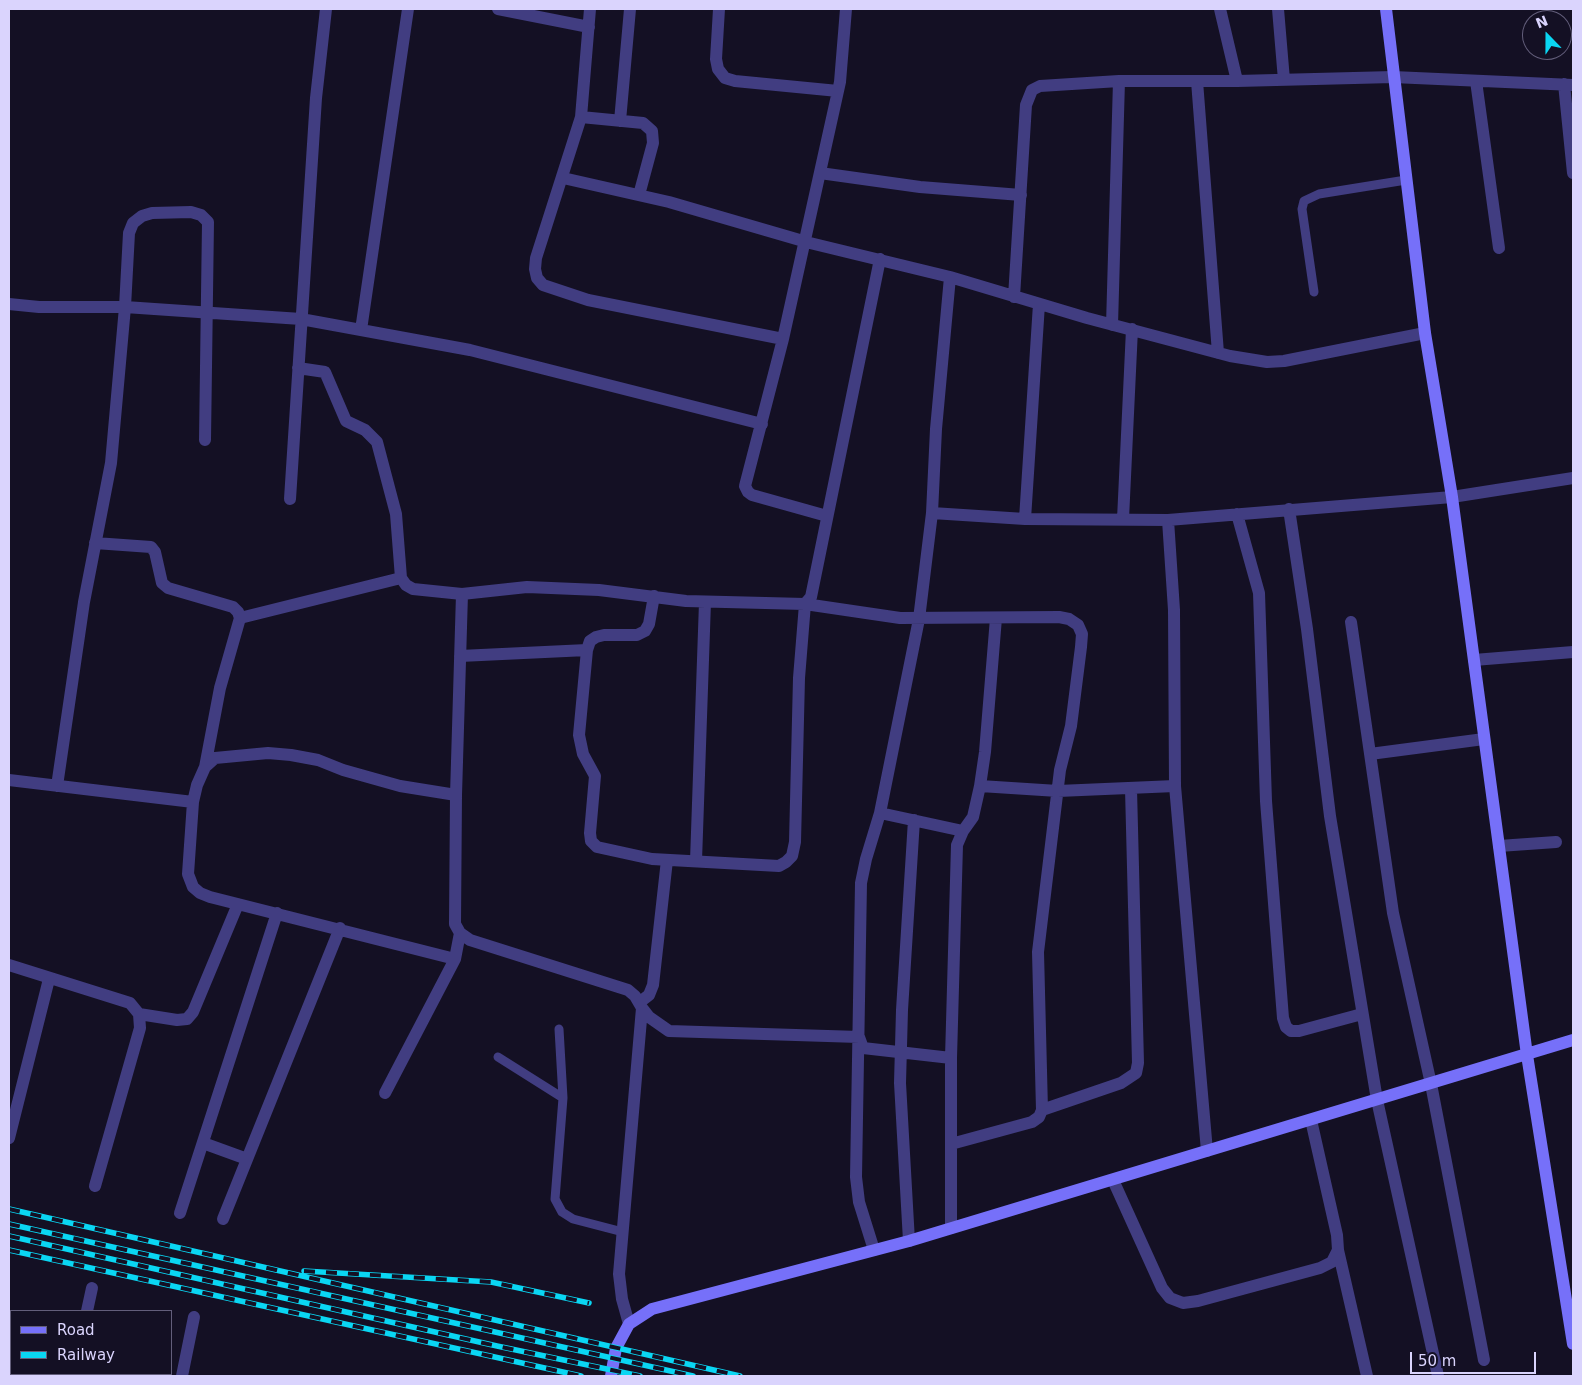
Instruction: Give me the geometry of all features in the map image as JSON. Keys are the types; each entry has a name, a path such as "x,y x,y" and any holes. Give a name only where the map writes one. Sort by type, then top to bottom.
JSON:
{"street":[{"path":"290,499 316,98 326,9"},
{"path":"361,330 408,9"},
{"path":"498,9 589,26"},
{"path":"590,9 581,117 536,258 537,278 544,285 588,300 783,339"},
{"path":"620,121 630,9"},
{"path":"719,9 716,59 718,69 725,78 838,91"},
{"path":"827,516 748,492 745,486 783,339 838,91 843,58 846,9"},
{"path":"1220,9 1237,81"},
{"path":"1278,9 1284,80"},
{"path":"1386,9 1425,333 1452,497 1527,1055 1568,1278 1573,1344"},
{"path":"1014,297 1026,105 1032,90 1040,86 1119,81 1237,81 1393,77 1569,85 1573,173"},
{"path":"1112,324 1119,81"},
{"path":"1198,81 1218,353"},
{"path":"1476,81 1499,248"},
{"path":"581,117 643,124 652,131 653,144 639,195"},
{"path":"820,173 920,187 1021,195"},
{"path":"563,178 639,195 804,241 950,277 1112,324 1218,353 1253,360 1284,361 1425,333"},
{"path":"57,786 84,602 111,463 125,307 129,232 133,223 142,216 152,212 191,212 201,215 208,222 205,311 205,440"},
{"path":"654,596 650,624 645,632 637,635 604,635 596,637 590,641 587,650 579,735 583,754 595,776 590,833 592,841 597,847 667,860 779,866 792,856 795,842 799,678 805,604 811,597 880,259"},
{"path":"874,1250 862,1211 856,1177 862,883 866,859 880,812 918,618 932,513 937,420 950,277"},
{"path":"9,304 39,307 125,307 205,311 301,319 470,350 762,424"},
{"path":"1025,518 1039,304"},
{"path":"1123,519 1132,329"},
{"path":"298,368 325,372 332,383 346,421 365,430 377,442 396,514 401,578 406,585 413,589 462,594 527,587 599,590 705,602 805,604 900,618 1064,618 1078,625 1082,634 1071,726 1060,770 1038,952 1042,1110 1039,1117 1032,1122 951,1144"},
{"path":"932,513 1025,518 1168,520 1452,497 1573,478"},
{"path":"1289,509 1307,629 1330,816 1362,1014 1377,1100 1438,1376"},
{"path":"1237,514 1259,593 1266,801 1283,1018 1286,1027 1291,1031 1300,1031 1362,1014"},
{"path":"1168,520 1174,610 1175,786 1207,1151"},
{"path":"95,543 151,547 155,552 162,583 168,588 233,607 238,612 240,618 220,688 205,767 192,802 188,874 193,887 200,893 210,897 340,928 455,959"},
{"path":"240,618 401,578"},
{"path":"462,594 456,795 455,924 460,933 470,940 628,990 649,1018 669,1031 858,1037"},
{"path":"696,861 705,602"},
{"path":"951,1228 951,1058 957,845 963,831 973,818 980,786 985,752 996,618"},
{"path":"1351,622 1393,913 1431,1084 1484,1360"},
{"path":"460,656 587,650"},
{"path":"1474,660 1573,652"},
{"path":"1370,754 1484,739"},
{"path":"205,767 215,758 233,755 268,753 291,755 318,760 343,770 400,786 456,795"},
{"path":"9,780 192,802"},
{"path":"980,786 1058,791 1175,786"},
{"path":"1042,1110 1128,1080 1136,1073 1138,1063 1131,788"},
{"path":"880,812 963,831"},
{"path":"909,1241 900,1083 902,1010 914,820"},
{"path":"1499,846 1556,842"},
{"path":"629,1324 622,1298 620,1274 641,1005 649,995 653,985 667,860"},
{"path":"139,1014 177,1020 187,1018 193,1012 238,904"},
{"path":"180,1213 277,913"},
{"path":"223,1219 340,928"},
{"path":"386,1093 455,959 460,933"},
{"path":"9,964 50,979 130,1003 139,1014 140,1028 95,1186"},
{"path":"9,1138 50,979"},
{"path":"858,1037 863,1048 951,1058"},
{"path":"611,1376 616,1348 629,1324 652,1309 909,1241 1573,1040"},
{"path":"1311,1120 1367,1376"},
{"path":"202,1143 247,1159"},
{"path":"1113,1180 1162,1288 1170,1298 1183,1303 1198,1301 1320,1268 1332,1262 1338,1250"},
{"path":"87,1310 92,1288"},
{"path":"182,1376 194,1317"}],"lane":[{"path":"1314,292 1302,209 1304,201 1319,194 1406,180"},
{"path":"559,1029 563,1098 555,1199 562,1212 573,1219 623,1232"},
{"path":"498,1058 563,1098"}],"railway":[{"path":"9,1209 740,1376"},
{"path":"9,1224 693,1376"},
{"path":"9,1236 497,1346 640,1376"},
{"path":"9,1250 581,1376"},
{"path":"304,1271 491,1282 589,1303"}]}
